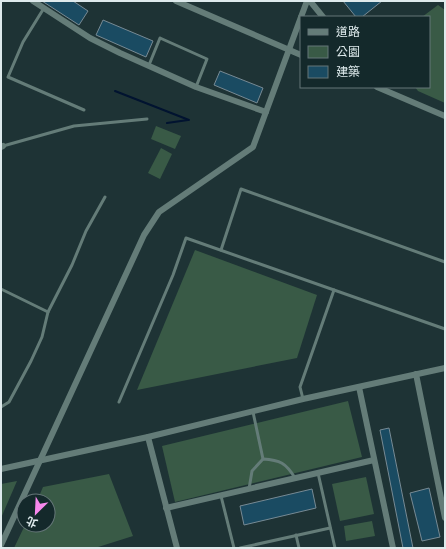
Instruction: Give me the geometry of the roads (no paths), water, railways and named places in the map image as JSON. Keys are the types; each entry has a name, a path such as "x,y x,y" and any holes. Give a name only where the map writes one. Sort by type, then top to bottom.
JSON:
{"street":[{"path":"33,1 90,38 196,87 266,112"},
{"path":"176,1 300,54"},
{"path":"302,16 309,1 322,16"},
{"path":"1,545 144,235 159,212 254,147 288,49 300,19"},
{"path":"380,88 445,116"},
{"path":"1,469 148,437 303,399 445,368"},
{"path":"416,374 445,518"},
{"path":"359,387 393,548"},
{"path":"148,437 177,548"},
{"path":"166,508 374,460"}],"lane":[{"path":"44,8 23,42 8,78 84,110"},
{"path":"149,66 160,38 207,59 196,87"},
{"path":"2,146 74,126 147,119"},
{"path":"221,250 241,189 445,262"},
{"path":"1,406 9,402 31,361 42,337 48,312 72,265 86,231 105,197"},
{"path":"119,402 173,275 186,238 445,329"},
{"path":"1,289 48,312"},
{"path":"303,399 300,387 334,290"},
{"path":"253,411 263,459"},
{"path":"263,459 276,460 289,468 295,478"},
{"path":"249,489 252,471 263,459"},
{"path":"318,473 335,548"},
{"path":"221,496 234,548"},
{"path":"240,548 330,528"},
{"path":"296,535 299,548"}],"waterway":[{"path":"115,91 189,120"},
{"path":"167,123 188,120"}]}
